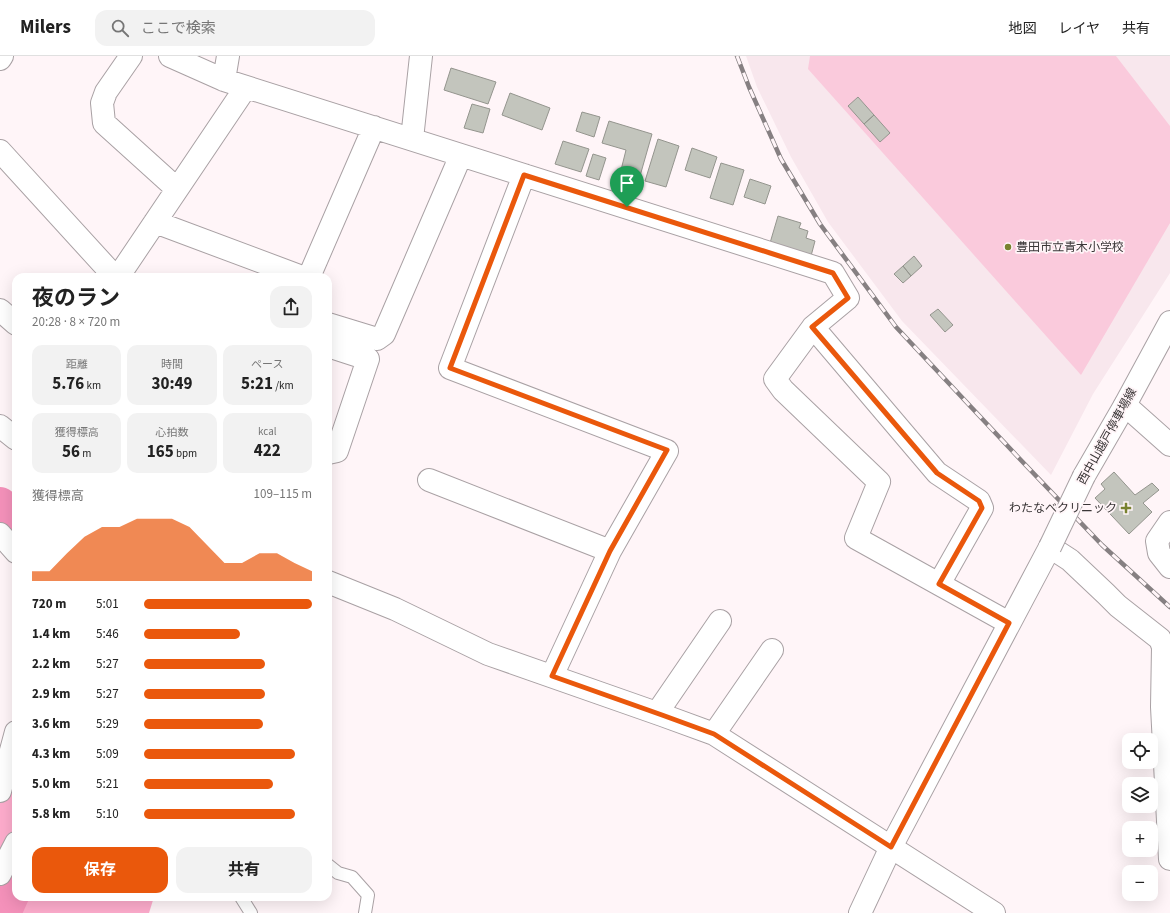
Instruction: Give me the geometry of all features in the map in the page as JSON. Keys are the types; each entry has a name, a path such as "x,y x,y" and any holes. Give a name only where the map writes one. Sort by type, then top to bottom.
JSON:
{"street":[{"path":"131,56 106,92 102,103 104,124 177,189"},
{"path":"170,56 224,80 833,273 848,298 812,327 775,379 783,390 879,482 856,538 1009,623"},
{"path":"224,80 228,56"},
{"path":"412,139 422,56"},
{"path":"119,273 246,87"},
{"path":"311,273 374,127"},
{"path":"0,151 112,273"},
{"path":"332,325 377,339 384,334 461,155"},
{"path":"524,175 450,368 667,450 610,551 552,676"},
{"path":"155,222 291,273"},
{"path":"0,310 12,320"},
{"name":"西中山越戸停車場線","path":"860,913 891,847 1050,547 1084,476 1170,322"},
{"path":"812,327 937,473 979,501 982,508 939,584"},
{"path":"332,347 368,359 337,451 332,452"},
{"path":"1125,405 1170,445"},
{"path":"0,426 12,436"},
{"path":"429,480 610,551"},
{"path":"1170,522 1157,541 1159,553 1170,566"},
{"path":"0,534 12,548"},
{"path":"1050,547 1070,560 1118,606 1160,639 1163,647 1162,707 1170,859"},
{"path":"332,584 395,609 488,654 714,734 994,913"},
{"path":"657,713 720,621"},
{"path":"714,734 772,650"},
{"path":"0,790 12,746"},
{"path":"0,874 12,850"}],"lane":[{"path":"332,868 338,873 352,877 368,895 365,913"},
{"path":"244,901 251,913"}],"shaded area":[{"name":"豊田市立青木小学校","path":"746,56 1170,56 1170,273 1093,394 1051,475 902,321 828,222 791,157 757,87"},
{"path":"810,56 1116,56 1170,126 1170,223 1081,375 808,69"},
{"path":"12,731 12,901 153,901 149,913 0,913 0,761"}],"building":[{"path":"451,68 496,82 488,104 444,90"},
{"path":"510,93 550,108 542,130 502,115"},
{"path":"858,97 874,115 864,124 848,106"},
{"path":"472,104 490,109 483,133 464,128"},
{"path":"582,112 600,117 594,137 576,131"},
{"path":"874,115 890,133 880,142 864,124"},
{"path":"609,121 652,134 640,176 621,170 626,150 602,143"},
{"path":"658,139 679,146 666,187 645,181"},
{"path":"563,141 589,149 581,172 555,164"},
{"path":"692,148 717,157 710,178 685,170"},
{"path":"593,154 606,158 599,180 586,176"},
{"path":"721,163 744,170 733,205 710,198"},
{"path":"750,179 771,186 765,204 744,197"},
{"path":"778,216 801,223 799,228 808,231 806,238 815,241 811,256 770,243"},
{"path":"914,256 922,266 911,276 903,266"},
{"path":"903,266 911,276 903,283 894,274"},
{"path":"938,309 953,325 945,332 930,315"},
{"name":"わたなべクリニック","path":"1114,472 1135,495 1152,483 1159,490 1143,503 1152,512 1129,534 1095,498 1105,489 1101,484"}],"waterway":[{"path":"0,505 12,516"},
{"path":"3,913 12,893"}],"railway":[{"path":"737,56 781,159 820,224 896,327 1102,545 1170,607"}],"place":[{"name":"豊田市立青木小学校","path":"1008,247"},
{"name":"わたなべクリニック","path":"1126,508"}],"route":[{"path":"524,175 627,207 833,273 848,298 812,327 937,473 979,501 982,508 939,584 1009,623 891,847 714,734 552,676 610,551 667,450 450,368 524,175"}]}
